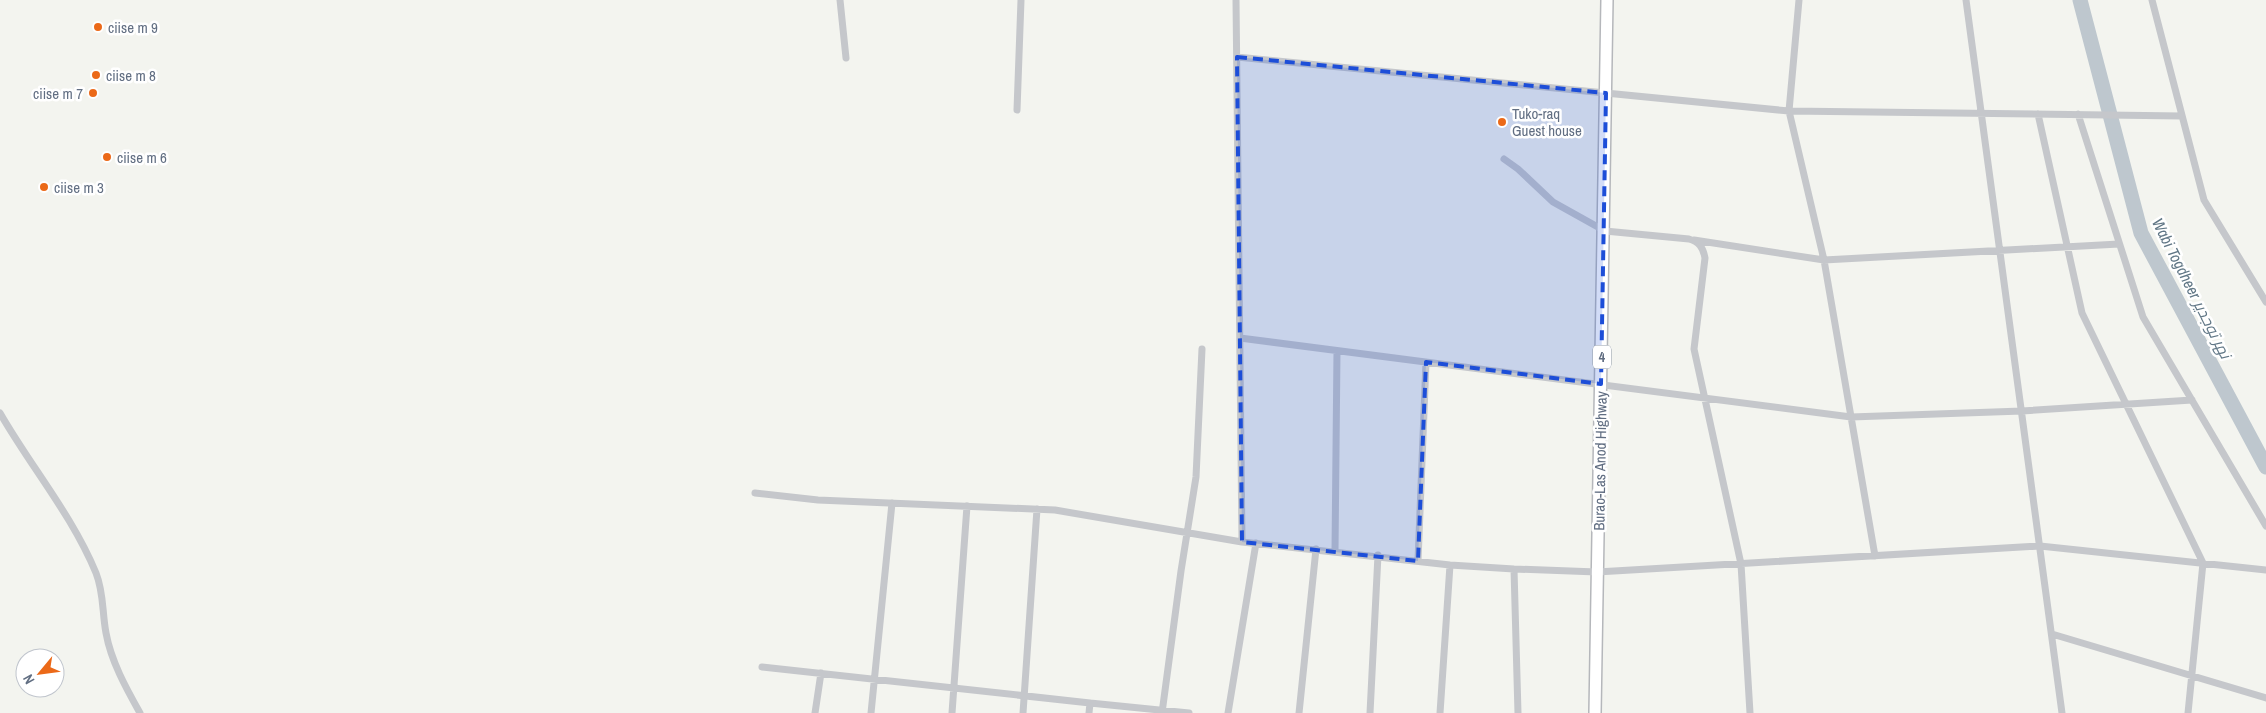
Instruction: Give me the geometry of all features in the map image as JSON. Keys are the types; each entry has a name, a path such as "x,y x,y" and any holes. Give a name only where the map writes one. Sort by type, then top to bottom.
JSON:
{"highway":[{"name":"Burao-Las Anod Highway","path":"1595,713 1605,231 1607,0"}],"street":[{"path":"840,0 846,58"},
{"path":"1017,110 1021,0"},
{"path":"1236,0 1242,542"},
{"path":"1799,0 1789,111 1824,260 1875,556"},
{"path":"1966,0 2062,713"},
{"path":"2152,0 2204,200 2266,302"},
{"path":"1237,56 1789,111 2182,116"},
{"path":"2038,114 2082,313 2203,563 2188,713"},
{"path":"2078,114 2143,317 2266,526"},
{"path":"1504,159 1518,168 1553,202 1605,231 1689,239 1824,260 2119,244"},
{"path":"1689,239 1701,246 1705,258 1694,349 1741,564 1750,713"},
{"path":"1240,338 1851,416 2022,411 2192,400"},
{"path":"1162,712 1196,477 1202,349"},
{"path":"1335,551 1337,351"},
{"path":"1418,561 1426,362"},
{"path":"0,413 68,518 96,574 103,597 106,633 114,662 140,713"},
{"path":"755,493 818,500 1055,510 1242,542 1378,555 1450,565 1514,569 1597,572 2040,546 2266,570"},
{"path":"871,713 892,503"},
{"path":"952,713 967,506"},
{"path":"1023,713 1037,509"},
{"path":"1228,713 1256,543"},
{"path":"1299,713 1316,549"},
{"path":"1370,713 1378,555"},
{"path":"1440,713 1450,565"},
{"path":"1514,569 1518,713"},
{"path":"2052,634 2266,698"},
{"path":"762,667 874,678 1162,712 1189,713"},
{"path":"815,713 821,673"},
{"path":"1089,713 1090,703"}],"highlighted area":[{"path":"1237,57 1606,93 1601,384 1426,362 1418,561 1242,542"}],"waterway":[{"name":"Wabi Togdheer نهر توجدير","path":"2080,0 2141,233 2266,467"}],"place":[{"name":"ciise m 9","path":"98,27"},
{"name":"ciise m 8","path":"96,75"},
{"name":"ciise m 7","path":"93,93"},
{"name":"Tuko-raq Guest house","path":"1502,122"},
{"name":"ciise m 6","path":"107,157"},
{"name":"ciise m 3","path":"44,187"}]}
